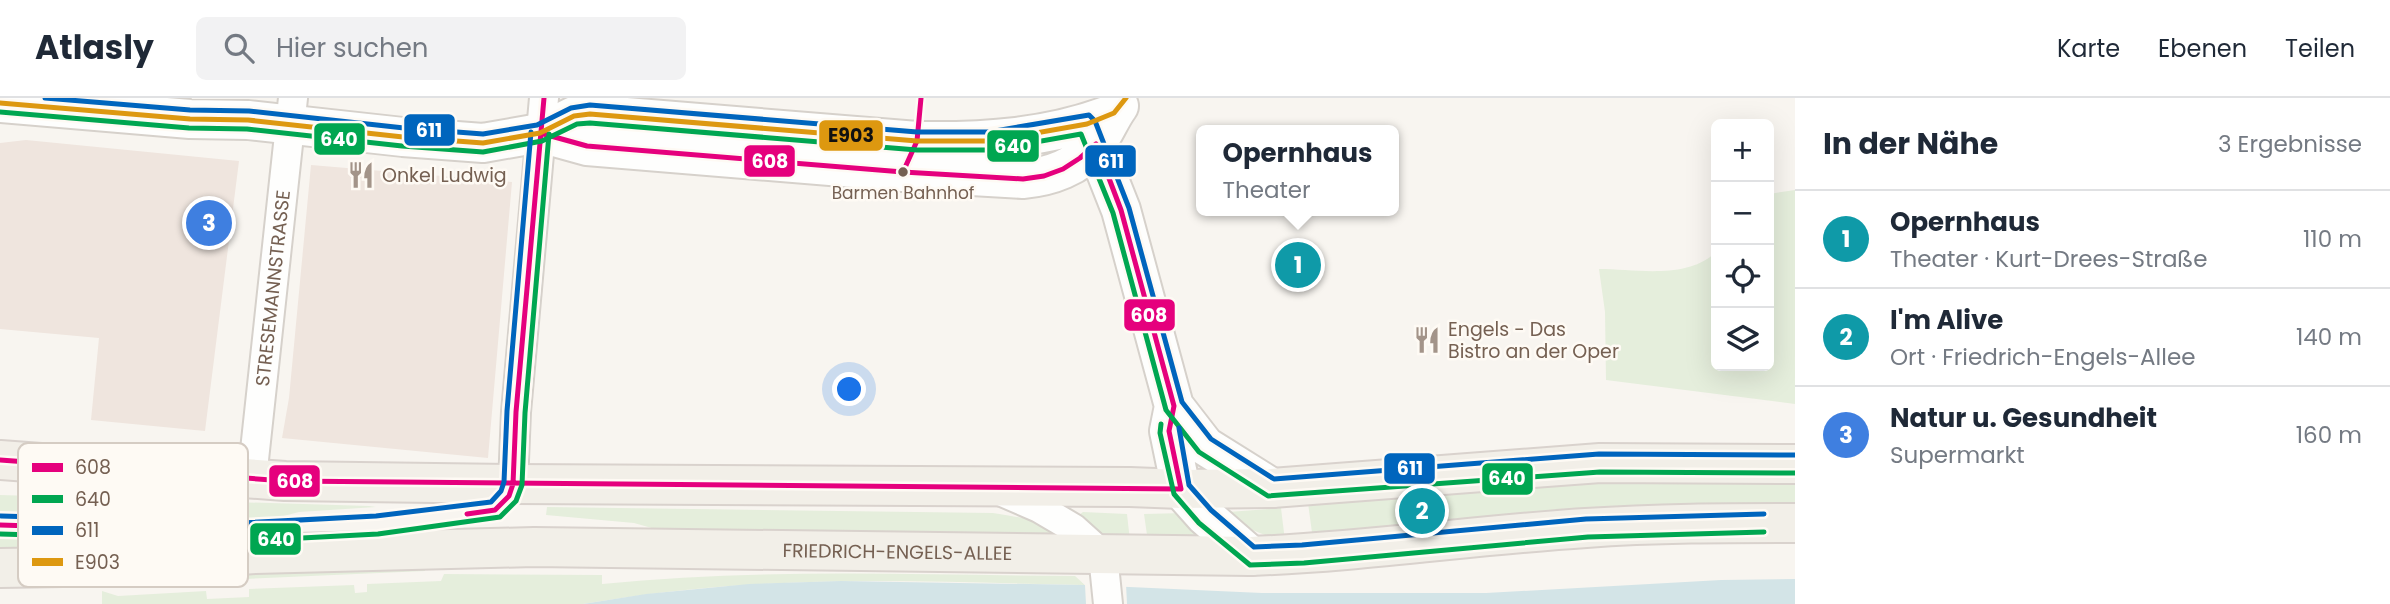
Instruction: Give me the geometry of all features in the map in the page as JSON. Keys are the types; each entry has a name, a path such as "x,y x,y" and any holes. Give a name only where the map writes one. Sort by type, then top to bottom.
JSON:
{"main road":[{"path":"1,105 190,119 248,120 291,111 403,137 483,143 542,115 587,146 1023,179 1040,178 1069,167 1106,120"},
{"path":"1106,120 1121,210 1174,406 1205,446 1272,488"},
{"path":"1174,406 1169,431 1181,489 1205,516 1251,556"},
{"path":"248,478 513,484 1181,489 1272,488 1600,463 1795,464"},
{"name":"FRIEDRICH-ENGELS-ALLEE","path":"248,554 534,547 1104,565 1315,553 1587,528 1795,523"}],"street":[{"name":"STRESEMANNSTRASSE","path":"251,478 291,111"},
{"path":"513,484 516,412 542,115"},
{"path":"991,488 1039,508 1073,528 1104,565 1108,604"}],"shaded area":[{"path":"26,140 239,161 205,431 91,420 99,338 0,329 0,143"},
{"path":"311,165 512,182 488,458 282,438 289,398"},
{"path":"1795,579 1795,604 583,604 646,594 749,584 841,581 1085,585 1262,593 1486,593 1721,580"}],"green space":[{"path":"1795,190 1795,404 1606,380 1605,312 1599,269 1676,270 1704,261 1711,256 1711,371 1774,371 1774,193"},
{"path":"1795,480 1795,510 1313,540 1308,503 1564,481"},
{"path":"0,495 18,496 18,521 0,519"},
{"path":"248,502 376,507 299,512 248,524"},
{"path":"547,507 993,513 1041,523 1068,535 680,536 634,523 546,515"},
{"path":"1281,508 1285,541 1247,527 1228,512"},
{"path":"1083,512 1127,514 1130,541 1100,540 1080,519 1079,515"},
{"path":"1184,513 1207,541 1148,542 1144,514"},
{"path":"0,532 18,533 18,555 0,556"},
{"path":"425,563 425,571 248,579 248,572"},
{"path":"444,574 602,575 602,584 779,574 1075,576 1085,585 831,581 726,586 583,604 102,604 102,591 118,596 206,591 207,599 249,597 249,589 354,585 355,593 367,592 367,584 441,581"}],"pier":[{"path":"1082,582 1126,584 1127,604 1086,604 1085,585"}],"transit line":[{"name":"611","path":"45,98 190,110 249,111 483,134 537,125 571,108 590,105 917,132 989,132 1089,115 1095,121 1129,208 1182,402 1211,439 1274,479 1599,454 1795,455"},
{"name":"608","path":"467,514 495,510 509,496 513,484 516,412 544,98"},
{"name":"608","path":"903,172 917,141 921,98"},
{"name":"E903","path":"0,103 190,119 248,120 483,143 540,133 574,116 590,114 917,141 990,141 1087,124 1114,113 1126,98"},
{"name":"640","path":"0,112 189,128 247,129 483,152 542,141 577,124 590,123 917,150 991,150 1081,134 1113,213 1166,410 1199,452 1268,496 1600,472 1795,473"},
{"name":"611","path":"248,523 376,516 491,502 501,491 504,482 507,411 531,132"},
{"name":"608","path":"540,133 587,146 1023,179 1044,176 1063,169 1096,144"},
{"name":"640","path":"248,541 378,534 500,517 516,501 522,485 525,413 549,134"},
{"name":"608","path":"1096,144 1121,210 1174,406 1169,431 1181,489"},
{"name":"640","path":"1161,424 1160,433 1174,494 1199,523 1250,565 1304,563 1588,537 1764,532"},
{"name":"611","path":"1179,428 1189,485 1211,510 1254,547 1586,519 1764,514"},
{"name":"608","path":"0,460 18,461"},
{"name":"608","path":"248,478 285,481 1181,489"},
{"name":"611","path":"1,516 18,516"},
{"name":"608","path":"0,525 18,526"},
{"name":"640","path":"0,534 18,535"}],"place":[{"name":"Barmen Bahnhof","path":"903,172"},
{"name":"Onkel Ludwig","path":"361,175"},
{"name":"Natur u. Gesundheit","path":"209,223"},
{"name":"Opernhaus","path":"1298,265"},
{"name":"Engels - Das Bistro an der Oper","path":"1427,340"},
{"name":"I'm Alive","path":"1422,511"}]}
